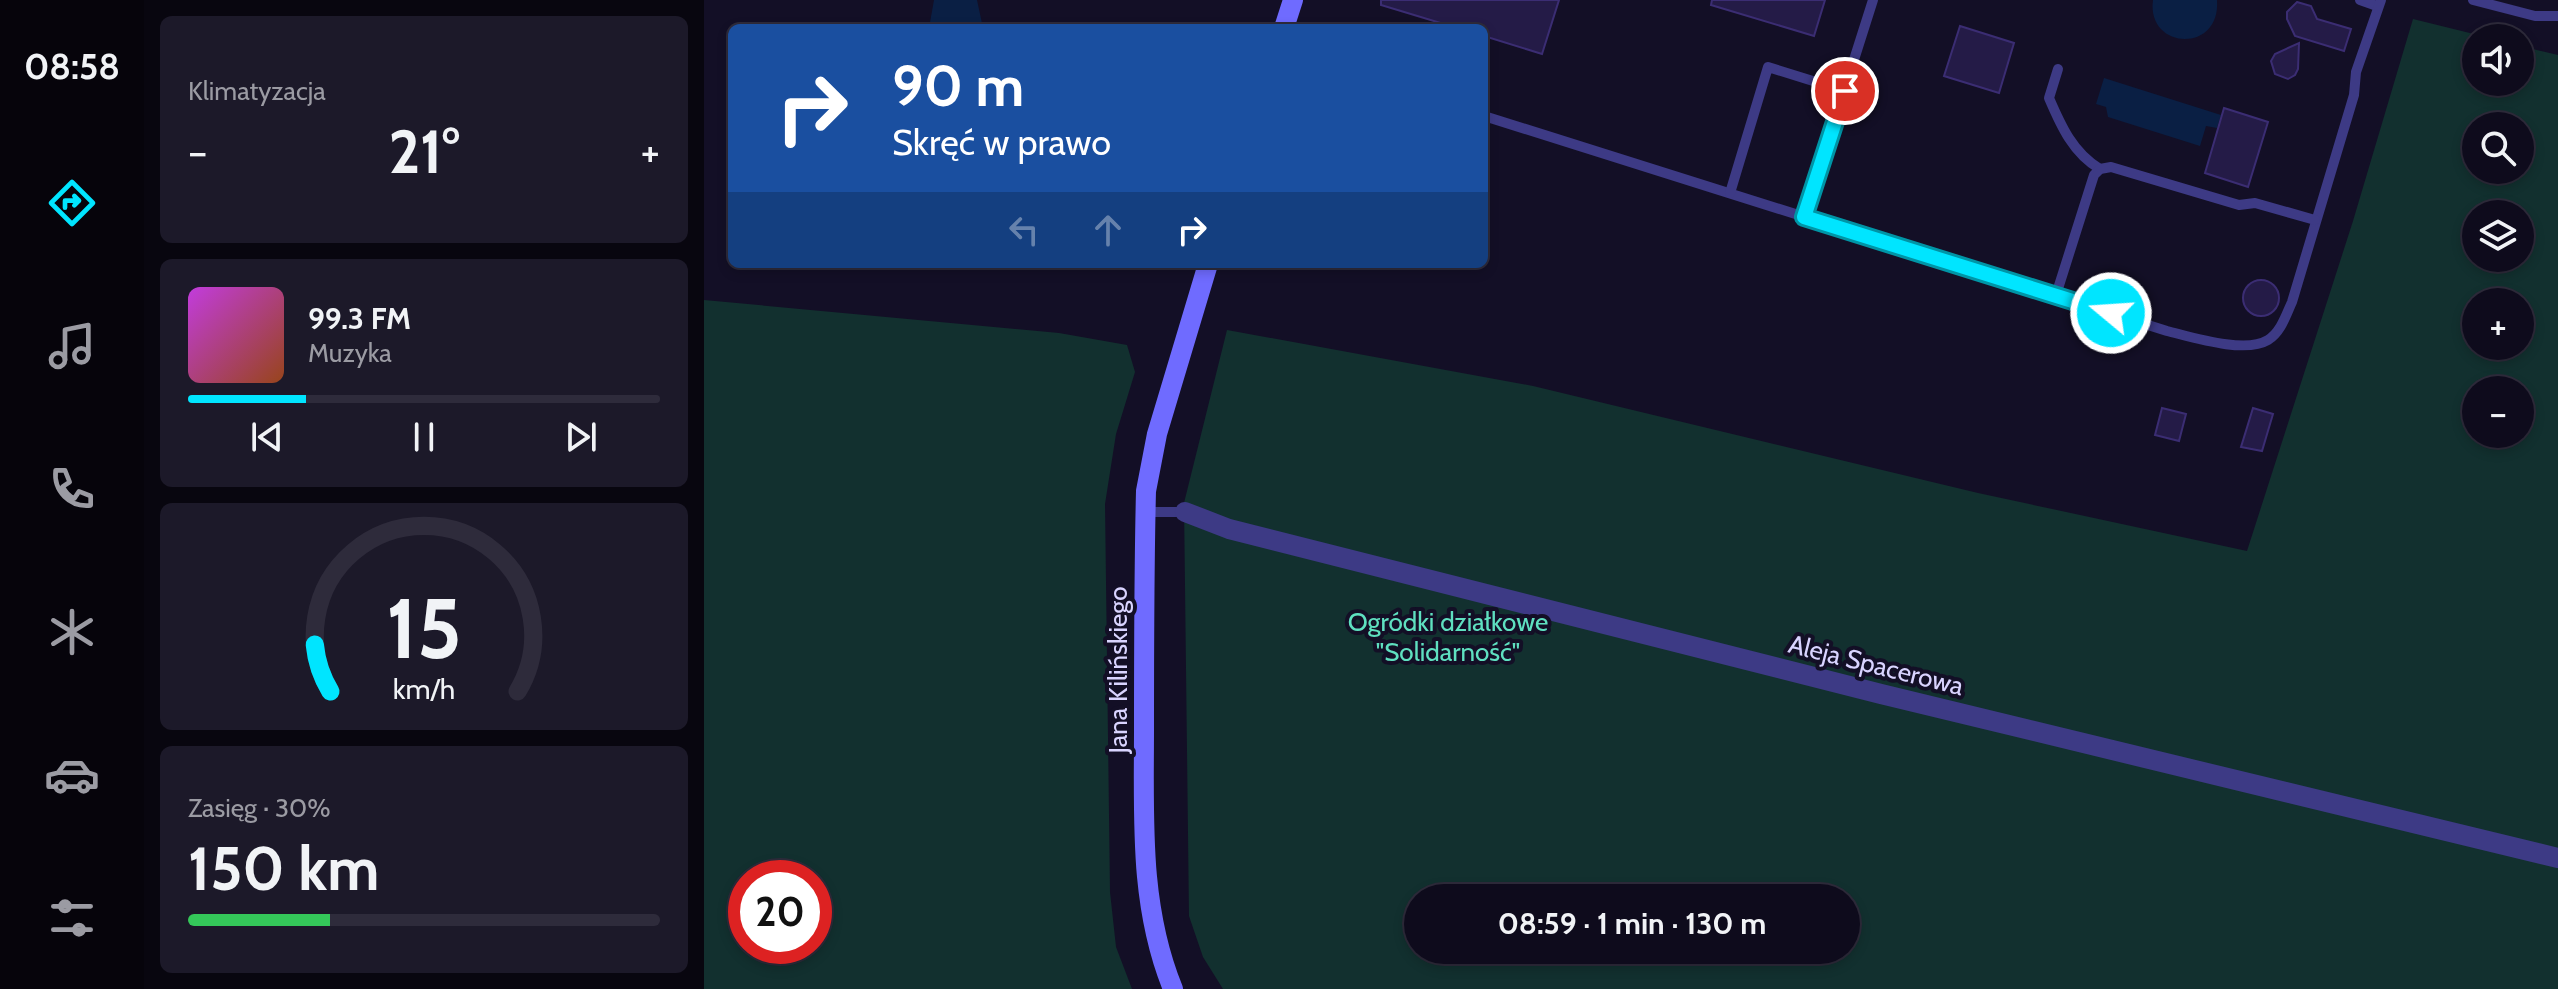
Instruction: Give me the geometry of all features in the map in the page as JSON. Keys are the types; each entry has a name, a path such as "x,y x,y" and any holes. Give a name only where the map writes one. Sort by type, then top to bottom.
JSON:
{"street":[{"path":"1285,24 1293,0"},
{"name":"Jana Kilińskiego","path":"1173,989 1151,917 1144,853 1146,491 1157,434 1207,268"},
{"name":"Aleja Spacerowa","path":"1185,512 1229,529 1881,694 2558,858"}],"lane":[{"path":"1804,217 1873,0"},
{"path":"1488,117 2167,331 2232,345 2267,341 2281,326 2292,302 2354,95 2356,72 2379,3 2360,0"},
{"path":"2473,0 2535,16 2558,16"},
{"path":"1730,193 1768,67 1845,91"},
{"path":"2058,69 2049,98 2062,128 2085,160 2100,169"},
{"path":"2056,295 2094,175 2100,169 2111,167 2239,205 2255,203 2315,220"},
{"path":"1146,512 1185,512"}],"green space":[{"name":"Ogródki działkowe \"Solidarność\"","path":"2413,19 2462,31 2462,96 2534,96 2534,49 2558,55 2558,989 1223,989 1203,957 1189,916 1184,503 1227,330 1533,386 1978,493 2247,551 2353,221"},
{"path":"704,300 1059,333 1127,345 1135,372 1116,434 1105,504 1110,892 1116,947 1132,989 704,989"}],"water":[{"path":"934,0 977,0 982,24 930,24"},
{"path":"2153,0 2217,0 2215,18 2208,30 2197,37 2184,39 2171,36 2161,29 2154,17"},
{"path":"2104,78 2221,115 2217,128 2206,126 2200,146 2108,117 2106,107 2096,104"}],"building":[{"path":"1381,0 1559,0 1542,54 1488,37 1488,24 1444,24 1381,5"},
{"path":"1712,0 1825,0 1814,36 1711,5"},
{"path":"2297,2 2311,6 2317,19 2351,29 2344,51 2295,36 2287,12"},
{"path":"1960,26 2014,43 1999,93 1944,76"},
{"path":"2299,43 2295,75 2288,79 2275,74 2271,61 2275,54"},
{"path":"2224,108 2268,122 2248,187 2205,173"},
{"path":"2261,280 2274,285 2279,298 2274,311 2261,316 2248,311 2243,298 2248,285"},
{"path":"2162,408 2186,414 2179,441 2155,435"},
{"path":"2253,408 2273,414 2262,451 2241,447"}],"route":[{"path":"1845,91 1804,217 2111,313"}]}
